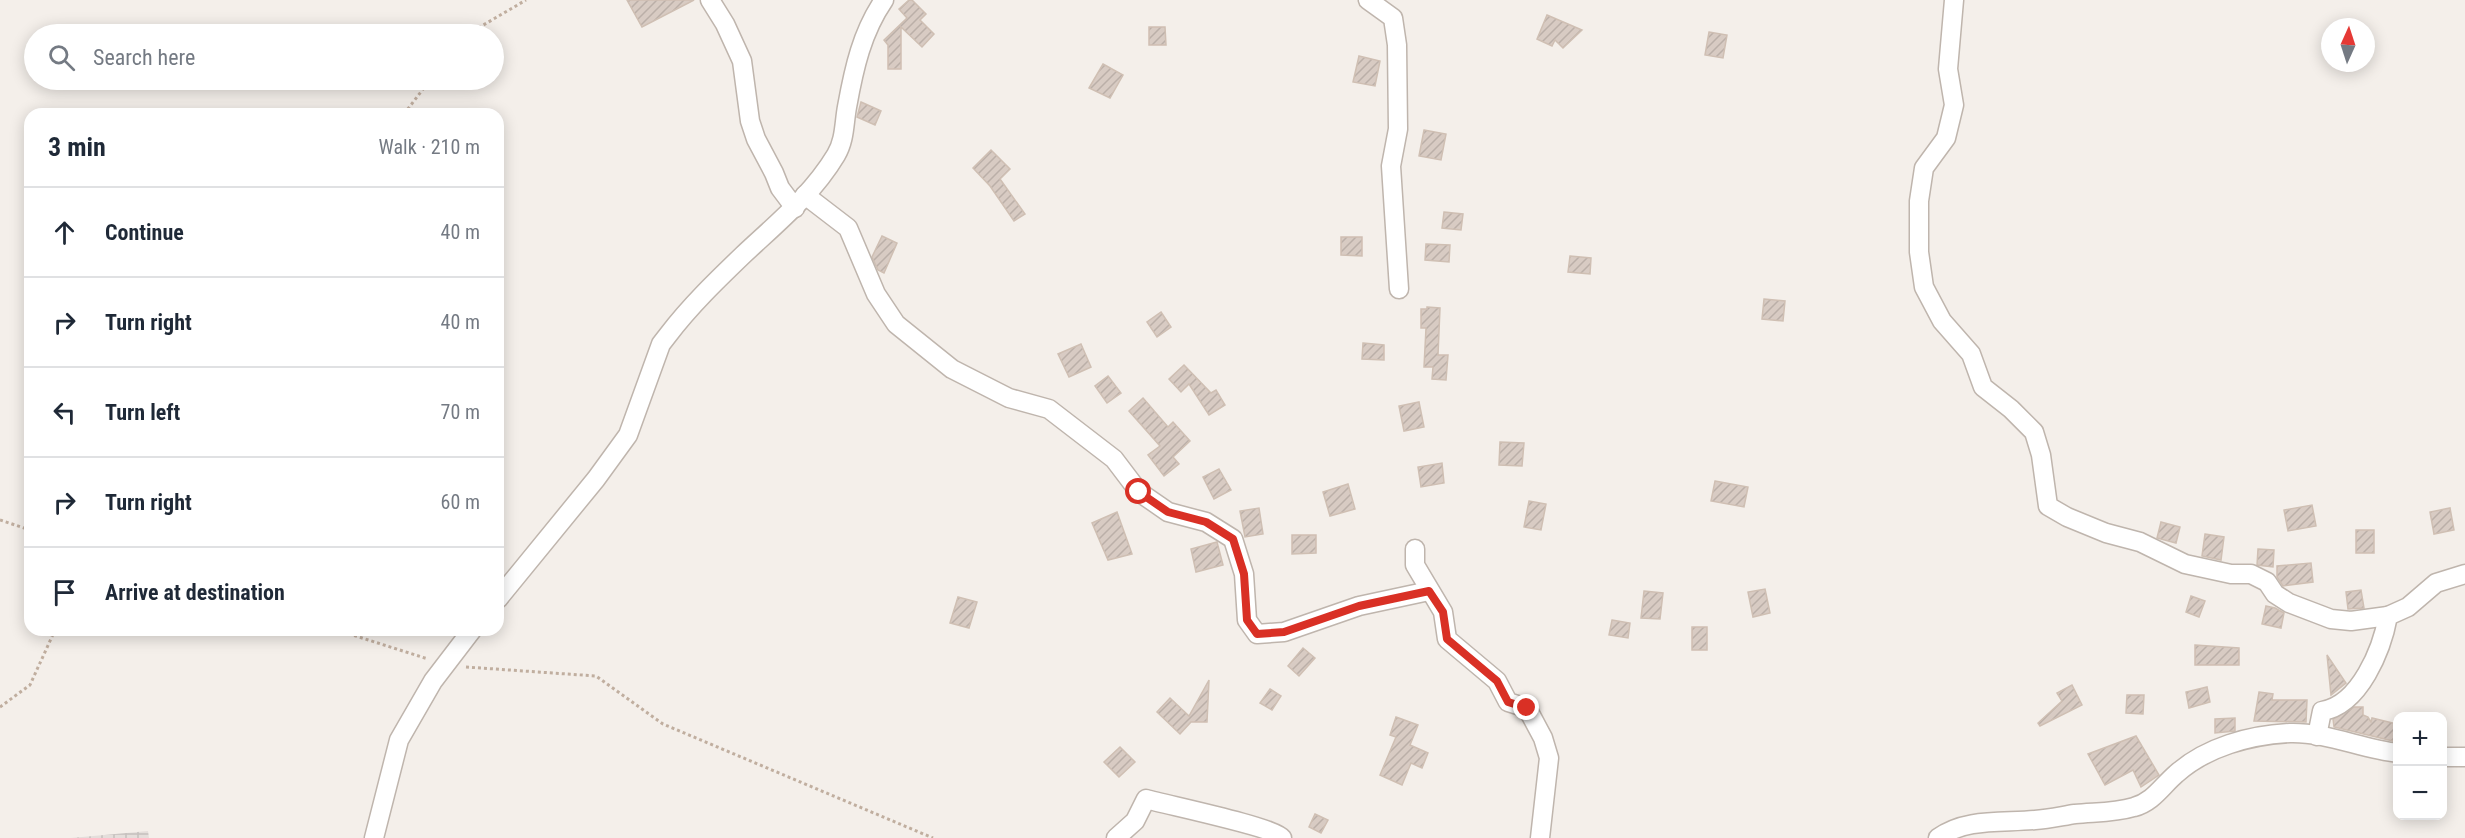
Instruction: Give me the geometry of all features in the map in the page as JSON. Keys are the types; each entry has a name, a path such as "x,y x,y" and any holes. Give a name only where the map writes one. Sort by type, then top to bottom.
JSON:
{"street":[{"path":"710,0 725,24 742,62 750,121 756,139 780,188 800,202 835,216 848,228 876,294 896,324 951,369 1009,398 1049,409 1114,459 1139,492 1168,512 1206,522 1233,539 1244,574 1247,620 1257,634 1284,632 1359,606 1429,591"},
{"path":"504,592 596,479 628,435 662,344 668,335 743,256 800,202 836,155 844,137 847,107 859,49 870,21 884,0"},
{"path":"1368,0 1393,18 1397,45 1398,129 1391,166 1399,289"},
{"path":"1954,0 1948,69 1954,105 1946,138 1924,168 1919,201 1919,252 1924,287 1942,321 1971,354 1983,387 2011,409 2034,432 2041,455 2048,506 2067,518 2106,533 2140,542 2185,564 2231,574 2251,574 2267,582 2275,594 2289,603 2331,619 2351,621 2388,616 2408,607 2436,583 2465,574"},
{"path":"1414,549 1414,565 1443,612 1447,639 1497,681 1508,702 1527,708 1544,738 1549,758 1540,838"},
{"path":"2317,736 2322,711 2333,709 2346,700 2367,674 2385,634 2388,616"},
{"path":"374,838 399,740 433,681 467,636"},
{"path":"1938,838 1948,831 1963,826 2038,820 2076,814 2108,813 2136,807 2154,797 2176,774 2192,762 2217,748 2232,743 2290,733 2317,736 2393,752"},
{"path":"2447,757 2465,757"},
{"path":"1116,838 1135,821 1146,799 1257,827 1280,834 1282,838"}],"path":[{"path":"485,24 526,0"},
{"path":"409,108 422,90"},
{"path":"0,520 24,528"},
{"path":"0,707 30,685 53,636"},
{"path":"357,636 445,665 596,676 663,723 933,838"}],"shaded area":[{"path":"148,831 149,838 71,838"}],"building":[{"path":"627,0 694,0 642,27"},
{"path":"912,0 926,14 920,20 934,34 922,47 901,27 901,69 888,69 888,45 884,40 907,18 899,9"},
{"path":"1547,15 1582,30 1563,48 1555,40 1552,46 1537,39"},
{"path":"1149,27 1165,27 1166,45 1149,45"},
{"path":"1709,32 1727,35 1723,58 1705,55"},
{"path":"1359,56 1380,61 1375,86 1353,82"},
{"path":"1103,64 1123,75 1110,98 1089,88"},
{"path":"861,102 881,111 875,125 857,117"},
{"path":"1424,130 1446,134 1441,160 1419,156"},
{"path":"991,150 1010,169 1000,179 1025,214 1014,221 990,186 973,168"},
{"path":"1444,212 1463,214 1461,230 1442,228"},
{"path":"882,236 897,243 884,273 878,270 872,257"},
{"path":"1341,237 1362,237 1362,256 1341,255"},
{"path":"1426,244 1450,245 1449,262 1425,260"},
{"path":"1570,256 1591,258 1590,274 1568,272"},
{"path":"1764,299 1785,301 1783,321 1762,319"},
{"path":"1427,307 1440,308 1438,355 1448,355 1446,380 1432,379 1433,367 1424,367 1426,328 1421,328 1421,309 1427,309"},
{"path":"1161,312 1171,327 1157,337 1147,322"},
{"path":"1363,343 1384,345 1384,360 1362,359"},
{"path":"1081,344 1091,367 1069,377 1058,354"},
{"path":"1184,365 1211,393 1216,390 1225,405 1209,415 1189,384 1181,392 1169,379"},
{"path":"1108,376 1121,393 1107,403 1095,386"},
{"path":"1143,398 1168,427 1173,422 1190,441 1173,457 1179,464 1164,476 1148,455 1160,446 1129,411"},
{"path":"1419,402 1424,427 1404,431 1399,406"},
{"path":"1500,442 1524,443 1522,466 1499,465"},
{"path":"1442,463 1444,483 1421,487 1418,467"},
{"path":"1219,469 1231,490 1214,499 1203,477"},
{"path":"1715,481 1748,487 1744,507 1711,501"},
{"path":"1348,484 1355,509 1330,516 1323,492"},
{"path":"1529,501 1546,504 1541,530 1524,527"},
{"path":"2312,505 2316,526 2288,531 2284,510"},
{"path":"1259,508 1263,534 1245,537 1240,511"},
{"path":"2450,508 2454,530 2434,534 2430,512"},
{"path":"1117,512 1132,554 1108,560 1092,523"},
{"path":"2161,522 2180,527 2176,543 2157,538"},
{"path":"2356,530 2374,530 2374,553 2356,553"},
{"path":"2205,534 2224,537 2221,560 2202,556"},
{"path":"1292,535 1316,535 1316,553 1292,554"},
{"path":"1217,542 1223,565 1196,572 1191,549"},
{"path":"2258,549 2274,550 2273,567 2257,565"},
{"path":"2311,563 2313,582 2283,586 2277,577 2277,566"},
{"path":"1765,589 1770,613 1753,617 1748,592"},
{"path":"2361,590 2364,608 2348,609 2346,592"},
{"path":"1644,591 1663,593 1660,619 1641,618"},
{"path":"2191,596 2205,601 2199,617 2186,612"},
{"path":"958,597 977,602 969,628 950,623"},
{"path":"2266,606 2284,613 2281,628 2262,624"},
{"path":"1612,620 1630,623 1628,638 1609,635"},
{"path":"1692,627 1707,627 1707,650 1692,650"},
{"path":"2195,645 2239,648 2239,665 2195,665"},
{"path":"1303,648 1315,658 1299,676 1288,666"},
{"path":"2327,655 2346,683 2331,695"},
{"path":"1209,680 1207,722 1191,722 1180,734 1157,712 1170,698 1189,716"},
{"path":"2072,685 2082,705 2040,726 2038,723 2062,701 2057,693"},
{"path":"2207,687 2210,702 2189,708 2186,692"},
{"path":"1270,689 1281,696 1272,710 1260,703"},
{"path":"2259,692 2273,694 2272,700 2307,700 2306,722 2254,721"},
{"path":"2127,695 2144,695 2143,714 2126,713"},
{"path":"2354,707 2363,707 2363,715 2371,722 2372,718 2393,723 2393,741 2334,727 2333,719"},
{"path":"1396,717 1418,725 1410,745 1428,753 1422,768 1411,763 1402,785 1380,775 1396,737 1390,735"},
{"path":"2235,718 2235,731 2215,733 2215,719"},
{"path":"2136,736 2159,775 2141,787 2133,770 2105,785 2088,754"},
{"path":"1120,747 1135,762 1119,777 1104,762"},
{"path":"1315,814 1328,820 1321,833 1309,827"}],"route":[{"path":"1139,492 1168,512 1206,522 1233,539 1244,574 1247,620 1257,634 1284,632 1359,606 1429,591 1443,612 1447,639 1497,681 1508,702 1527,708"}]}
